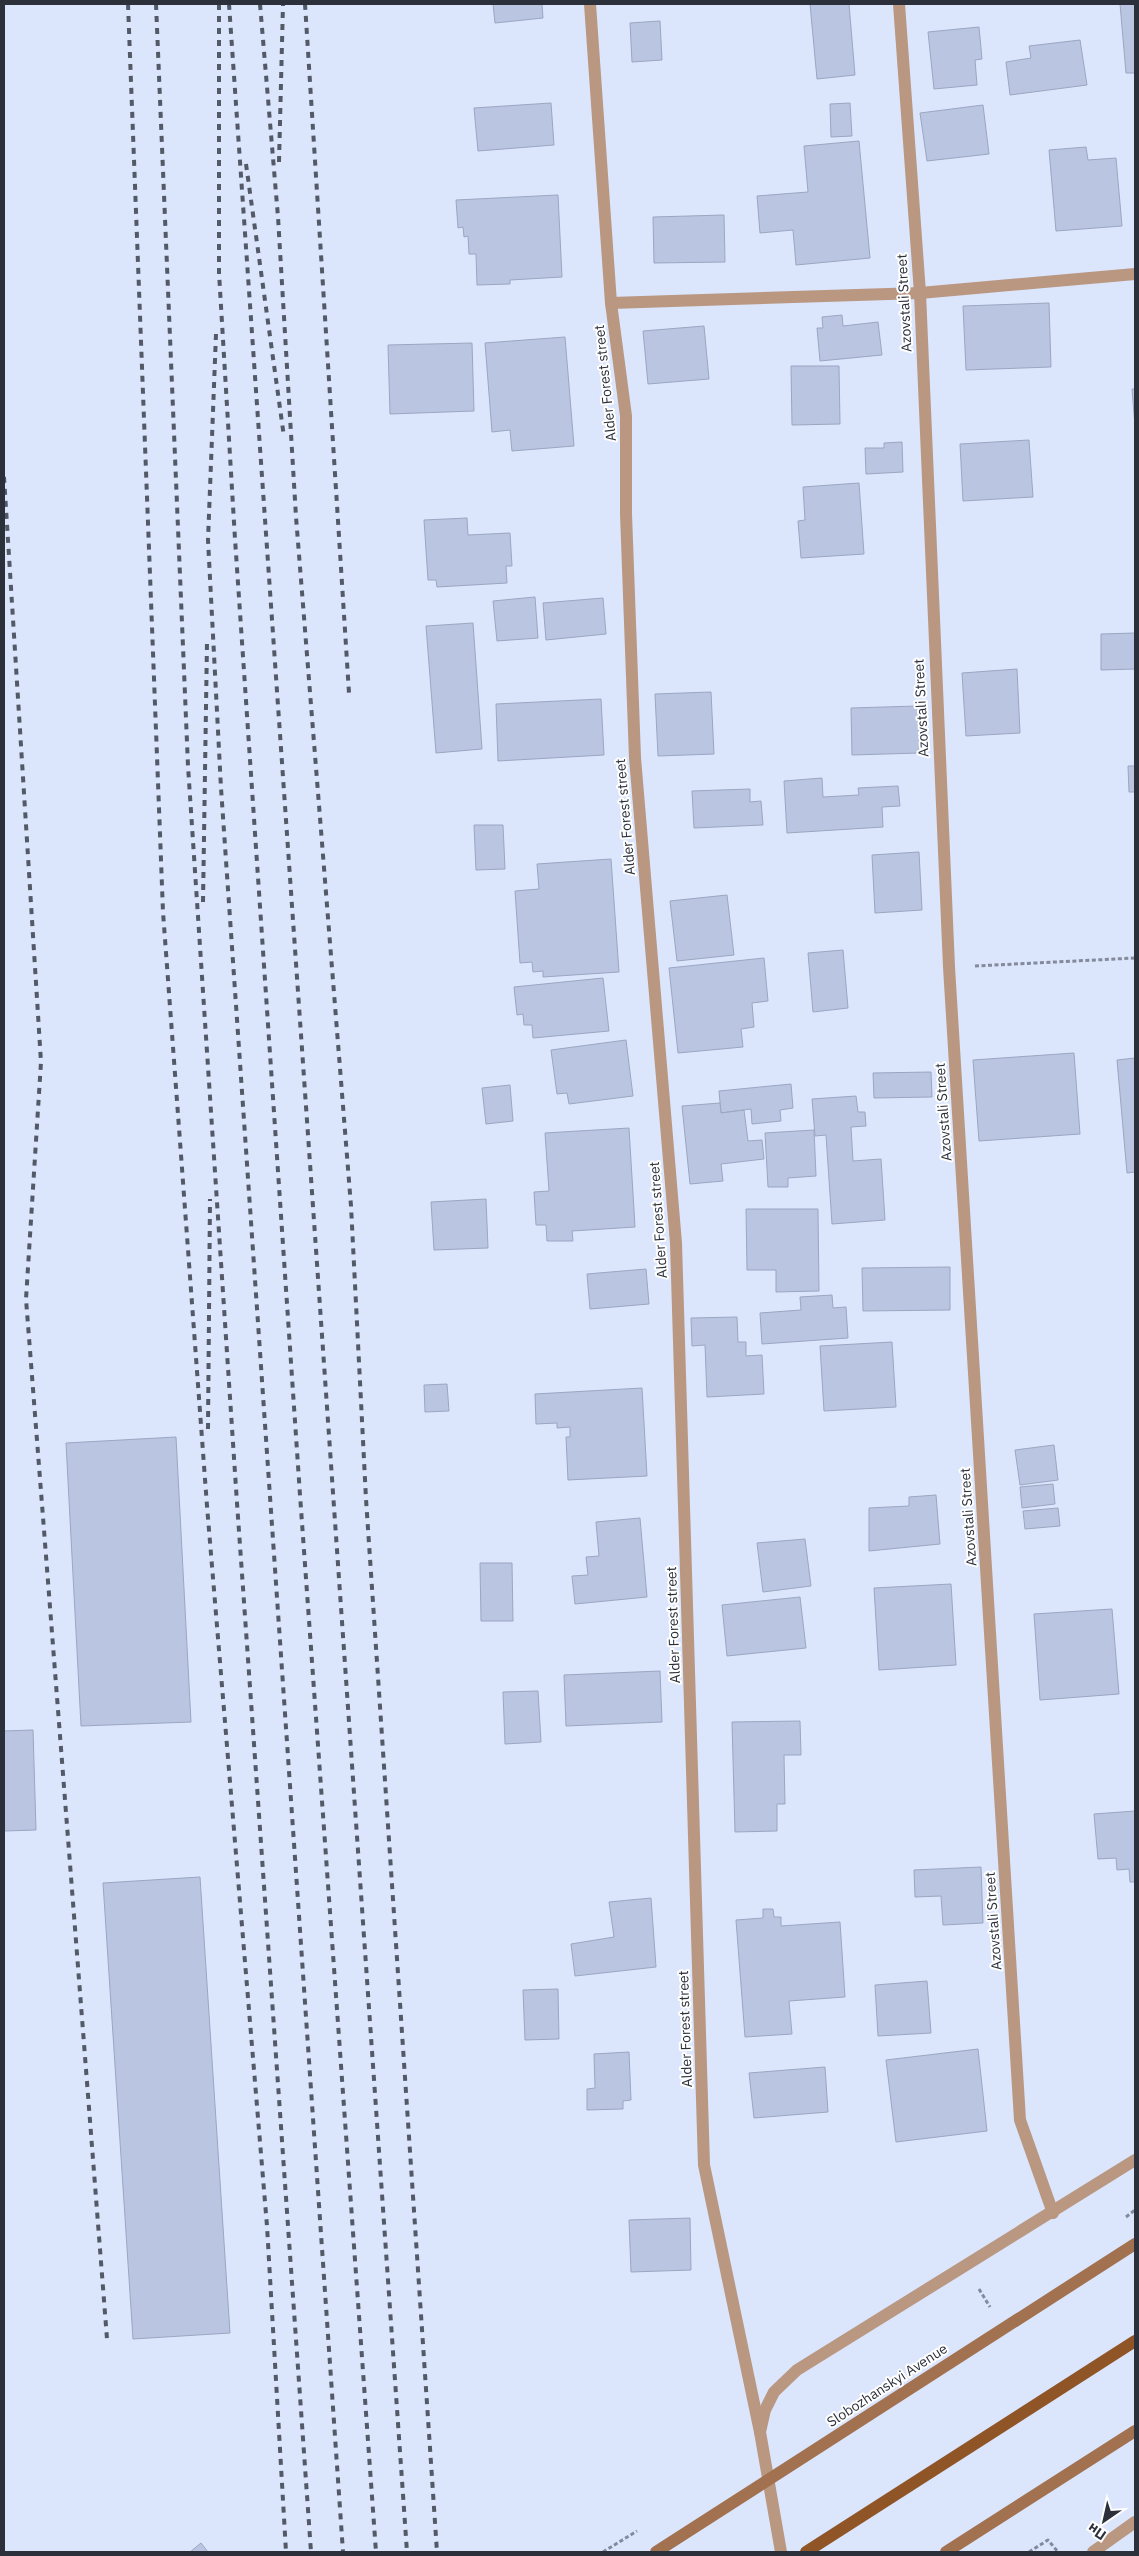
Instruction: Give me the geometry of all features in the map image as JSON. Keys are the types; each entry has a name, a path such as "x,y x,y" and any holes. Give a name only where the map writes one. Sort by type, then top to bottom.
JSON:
{"main road":[{"name":"Slobozhanskyi Avenue","path":"656,2552 1135,2244"},
{"path":"806,2552 1135,2341"},
{"path":"946,2552 1135,2431"}],"street":[{"name":"Alder Forest street","path":"590,4 612,303 626,416 626,514 635,758 676,1243 704,2165 760,2432 781,2552"},
{"name":"Azovstali Street","path":"899,4 920,293 949,967 1020,2120 1053,2213"},
{"path":"612,303 920,293 1135,274"},
{"path":"760,2432 765,2410 774,2392 797,2370 1053,2213 1135,2160"},
{"path":"1093,2552 1135,2522"}],"path":[{"path":"949,967 1135,958"},
{"path":"966,2267 1003,2329"},
{"path":"1028,2552 1048,2540 1058,2552"}],"building":[{"path":"493,4 542,4 543,18 495,23"},
{"path":"810,4 849,4 855,75 817,79"},
{"path":"1120,4 1135,4 1135,73 1126,73"},
{"path":"660,21 662,60 632,62 630,23"},
{"path":"979,27 982,59 975,60 977,85 934,89 928,32"},
{"path":"1080,40 1087,85 1010,95 1006,62 1031,58 1029,46"},
{"path":"551,103 554,145 478,151 474,108"},
{"path":"850,103 852,136 831,137 830,104"},
{"path":"983,105 989,154 927,161 920,113"},
{"path":"859,141 870,258 796,265 793,230 760,233 757,196 808,192 804,146"},
{"path":"1086,147 1088,160 1116,158 1122,226 1056,231 1049,150"},
{"path":"558,195 562,277 510,280 510,284 477,285 476,254 469,254 468,236 464,237 463,227 458,228 456,200"},
{"path":"724,215 725,262 654,263 653,217"},
{"path":"1049,303 1051,367 966,370 963,306"},
{"path":"842,315 843,326 878,322 882,355 820,361 817,328 823,328 822,317"},
{"path":"704,326 709,379 648,384 643,331"},
{"path":"565,337 574,446 512,451 510,430 492,432 485,343"},
{"path":"472,343 474,411 390,414 388,345"},
{"path":"791,366 839,366 840,424 792,425"},
{"path":"1132,389 1135,389 1135,426"},
{"path":"1029,440 1033,497 963,501 960,444"},
{"path":"902,442 903,472 866,474 865,448 884,448 884,443"},
{"path":"859,483 864,554 801,558 798,521 805,520 803,487"},
{"path":"467,518 468,535 510,533 512,566 506,566 507,583 437,587 436,580 428,580 424,520"},
{"path":"535,597 538,638 497,641 493,601"},
{"path":"603,598 606,634 546,640 543,603"},
{"path":"473,623 482,749 436,753 426,626"},
{"path":"1135,633 1135,669 1101,670 1101,634"},
{"path":"1017,669 1020,733 966,736 962,673"},
{"path":"711,692 714,754 658,756 655,694"},
{"path":"601,699 604,755 498,761 496,704"},
{"path":"918,706 919,753 852,755 851,708"},
{"path":"1128,766 1135,766 1135,792 1129,792"},
{"path":"822,778 823,797 859,795 858,788 898,786 900,806 882,807 883,827 787,833 784,781"},
{"path":"750,789 750,802 761,801 763,825 694,828 692,791"},
{"path":"474,825 503,825 505,869 476,870"},
{"path":"919,852 922,910 875,913 872,855"},
{"path":"611,859 619,972 543,977 543,971 533,972 532,962 520,963 515,891 539,889 537,864"},
{"path":"727,895 734,955 677,961 670,901"},
{"path":"843,950 848,1008 813,1012 808,953"},
{"path":"764,958 768,1001 752,1003 754,1027 741,1029 743,1047 678,1053 669,968"},
{"path":"603,978 609,1031 533,1038 532,1025 524,1025 523,1014 517,1015 514,987"},
{"path":"626,1040 633,1096 569,1104 567,1093 557,1094 551,1050"},
{"path":"1074,1053 1080,1134 979,1141 973,1060"},
{"path":"1135,1058 1135,1172 1127,1173 1117,1060"},
{"path":"931,1072 932,1097 874,1098 873,1073"},
{"path":"791,1084 793,1108 780,1110 781,1121 752,1124 751,1109 721,1113 719,1091"},
{"path":"510,1085 513,1121 486,1124 482,1088"},
{"path":"856,1096 858,1112 865,1112 866,1126 851,1127 853,1161 881,1159 885,1220 832,1224 826,1135 815,1136 812,1099"},
{"path":"720,1103 721,1113 744,1110 748,1141 762,1140 764,1159 721,1164 723,1181 690,1184 682,1106"},
{"path":"629,1128 635,1227 572,1231 573,1241 547,1241 546,1225 536,1225 534,1192 549,1191 545,1133"},
{"path":"814,1130 816,1176 788,1178 788,1187 768,1187 765,1133"},
{"path":"486,1199 488,1248 434,1250 431,1202"},
{"path":"746,1209 818,1209 819,1291 776,1292 776,1270 747,1270"},
{"path":"950,1267 950,1310 863,1311 862,1268"},
{"path":"646,1269 649,1304 590,1309 587,1274"},
{"path":"832,1295 833,1308 846,1307 848,1338 762,1344 760,1313 801,1310 800,1297"},
{"path":"737,1317 738,1342 746,1342 746,1356 762,1355 764,1394 707,1397 705,1345 692,1346 691,1318"},
{"path":"892,1342 896,1407 824,1411 820,1346"},
{"path":"447,1384 449,1411 425,1412 424,1385"},
{"path":"642,1388 647,1476 568,1480 566,1437 570,1437 570,1427 557,1428 557,1423 536,1424 535,1394"},
{"path":"176,1437 191,1722 81,1726 66,1443"},
{"path":"1054,1445 1058,1480 1020,1485 1015,1450"},
{"path":"1053,1484 1055,1504 1022,1508 1020,1487"},
{"path":"936,1495 940,1544 869,1551 869,1508 909,1506 909,1497"},
{"path":"1058,1508 1060,1526 1025,1529 1023,1511"},
{"path":"640,1518 647,1597 575,1604 572,1576 588,1575 586,1557 599,1556 596,1522"},
{"path":"805,1539 811,1586 763,1592 757,1543"},
{"path":"480,1563 512,1563 513,1621 481,1621"},
{"path":"951,1584 956,1665 879,1670 874,1588"},
{"path":"800,1597 806,1648 727,1656 722,1605"},
{"path":"1112,1609 1119,1694 1040,1700 1034,1614"},
{"path":"660,1671 662,1722 566,1726 564,1675"},
{"path":"538,1691 541,1742 505,1744 503,1692"},
{"path":"800,1721 801,1755 784,1755 785,1804 777,1804 777,1831 735,1832 732,1722"},
{"path":"33,1730 36,1830 4,1831 4,1731"},
{"path":"1135,1811 1135,1882 1130,1882 1129,1869 1117,1870 1116,1858 1098,1859 1094,1814"},
{"path":"981,1867 983,1923 943,1925 941,1896 915,1897 914,1870"},
{"path":"200,1877 230,2333 133,2339 103,1883"},
{"path":"651,1898 656,1967 575,1976 571,1944 614,1937 609,1902"},
{"path":"763,1909 773,1909 774,1917 781,1917 781,1926 840,1922 845,1997 789,2001 792,2034 745,2037 736,1920 763,1918"},
{"path":"927,1981 931,2033 878,2036 875,1985"},
{"path":"558,1989 559,2039 525,2040 523,1990"},
{"path":"978,2049 987,2131 896,2142 886,2060"},
{"path":"629,2052 631,2100 623,2101 623,2109 587,2110 587,2089 595,2088 594,2054"},
{"path":"825,2067 828,2112 754,2118 749,2073"},
{"path":"690,2218 691,2270 631,2272 629,2220"},
{"path":"201,2543 208,2552 190,2552"}],"railway":[{"path":"128,4 163,912 207,1506 267,2226 286,2552"},
{"path":"156,4 188,766 237,1503 311,2552"},
{"path":"219,4 219,273 235,539 300,1495 376,2552"},
{"path":"229,4 407,2552"},
{"path":"260,4 278,217 296,517 351,1206 366,1499 437,2552"},
{"path":"279,162 283,4"},
{"path":"305,4 349,693"},
{"path":"246,164 284,437"},
{"path":"216,334 208,540 221,788 343,2552"},
{"path":"4,477 41,1062 26,1299 107,2339"},
{"path":"203,902 207,642"},
{"path":"208,1429 210,1199"}]}
